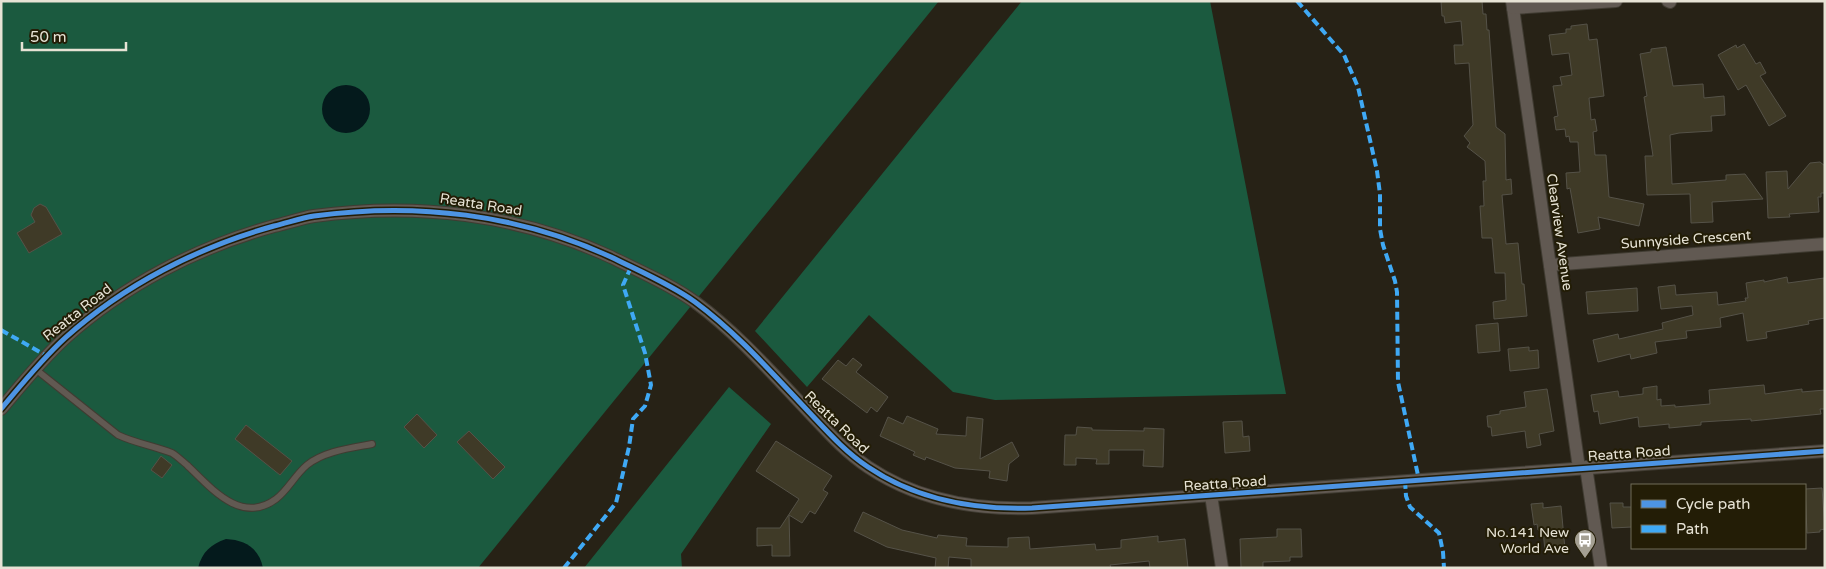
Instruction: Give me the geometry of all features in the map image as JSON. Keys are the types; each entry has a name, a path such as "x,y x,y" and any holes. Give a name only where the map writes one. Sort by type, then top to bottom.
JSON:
{"street":[{"path":"1513,5 1616,1"},
{"name":"Clearview Avenue","path":"1513,5 1550,265 1601,568"},
{"name":"Reatta Road","path":"1,408 34,368 67,336 101,309 179,262 222,243 311,216 413,210 466,214 521,225 568,239 631,267 693,301 726,327 836,441 867,466 901,485 936,499 969,506 1002,509 1825,451"},
{"name":"Sunnyside Crescent","path":"1550,265 1825,244"},
{"path":"1211,495 1222,568"}],"lane":[{"path":"34,368 118,435 132,442 174,454 221,496 233,505 245,508 257,508 273,501 307,465 321,457 334,452 372,444"}],"green space":[{"path":"1,1 939,1 478,568 1,568"},
{"path":"1022,1 1210,1 1286,394 995,400 953,392 869,315 807,387 755,331"},
{"path":"729,387 771,424 681,554 682,568 584,568"}],"water":[{"path":"346,85 355,87 363,92 368,100 370,109 368,118 363,126 355,131 346,133 337,131 329,126 324,118 322,109 324,100 329,92 337,87"},
{"path":"226,539 239,541 250,546 258,555 263,568 198,568 202,557 208,549"}],"building":[{"path":"1441,1 1482,1 1483,14 1486,14 1487,30 1489,30 1496,127 1505,134 1506,180 1511,179 1512,194 1502,195 1506,244 1518,243 1527,316 1494,319 1493,302 1506,300 1505,273 1495,273 1492,238 1482,238 1480,206 1484,206 1483,181 1486,181 1485,161 1467,147 1470,143 1464,136 1473,125 1469,63 1455,64 1454,45 1463,45 1461,21 1445,23 1444,16 1442,16"},
{"path":"1587,24 1589,40 1597,39 1604,96 1589,98 1591,120 1595,119 1597,131 1593,132 1595,155 1606,155 1609,197 1644,204 1639,226 1598,217 1600,229 1578,233 1570,188 1567,189 1566,173 1580,172 1578,142 1570,142 1569,136 1566,137 1565,129 1556,130 1554,117 1558,116 1553,86 1562,85 1560,77 1572,75 1569,53 1552,55 1549,35 1566,33 1566,29 1571,29 1571,26"},
{"path":"1744,44 1756,64 1760,62 1766,73 1760,76 1786,116 1769,126 1746,85 1738,90 1718,55 1736,45 1737,48"},
{"path":"1666,47 1673,86 1703,84 1704,98 1724,96 1725,115 1711,116 1712,131 1670,135 1672,184 1726,180 1726,175 1745,174 1763,199 1712,202 1713,222 1691,223 1690,194 1647,195 1645,156 1653,156 1644,97 1647,96 1640,54 1651,52 1651,49"},
{"path":"1820,162 1825,166 1825,193 1821,193 1821,197 1818,197 1819,212 1789,214 1790,217 1768,218 1766,172 1787,171 1788,189 1810,163"},
{"path":"40,204 46,207 62,234 29,253 17,233 35,222 31,215 34,208"},
{"path":"1787,277 1788,283 1824,278 1825,318 1808,321 1809,324 1766,332 1767,338 1747,341 1743,313 1720,318 1721,327 1686,331 1687,338 1655,342 1657,353 1631,359 1630,354 1598,362 1593,340 1618,334 1619,339 1663,329 1662,323 1693,315 1692,306 1661,309 1658,287 1675,285 1676,295 1717,292 1718,305 1746,301 1745,298 1748,298 1746,283 1764,280 1764,282"},
{"path":"1637,288 1638,311 1588,314 1586,292"},
{"path":"1498,323 1500,351 1478,353 1476,325"},
{"path":"1529,347 1529,351 1538,350 1539,368 1510,371 1508,349"},
{"path":"853,358 862,365 856,372 888,397 877,412 871,407 867,413 822,379 838,360 846,366"},
{"path":"1764,385 1765,394 1802,389 1802,392 1825,390 1825,409 1820,409 1821,414 1751,421 1751,419 1701,422 1701,425 1669,428 1669,424 1639,427 1638,417 1600,424 1598,411 1594,412 1591,395 1618,391 1619,397 1643,394 1643,388 1657,386 1657,400 1661,399 1661,406 1675,405 1675,407 1710,404 1709,390"},
{"path":"1547,389 1554,431 1539,434 1541,445 1527,448 1525,431 1492,436 1491,427 1488,427 1487,416 1500,414 1500,411 1526,407 1524,392"},
{"path":"417,414 437,435 424,448 404,427"},
{"path":"907,416 938,429 936,434 966,436 967,417 983,419 980,459 1012,442 1019,456 1009,464 1007,481 989,478 990,471 955,468 926,457 925,460 913,455 915,452 880,436 888,417 903,424"},
{"path":"1242,421 1243,437 1249,436 1250,451 1225,453 1223,422"},
{"path":"246,425 292,461 280,475 235,439"},
{"path":"1077,427 1092,428 1092,430 1144,431 1144,428 1164,429 1163,467 1143,466 1144,450 1109,450 1109,464 1096,464 1097,459 1076,458 1076,465 1064,465 1065,435 1076,435"},
{"path":"469,431 505,467 493,479 457,442"},
{"path":"776,441 832,476 823,490 828,493 815,514 810,511 802,523 789,515 790,556 772,556 772,545 757,546 757,528 780,528 799,499 756,471"},
{"path":"161,456 172,465 162,478 151,470"},
{"path":"1822,488 1825,529 1820,530 1820,532 1807,533 1806,489"},
{"path":"1543,503 1543,508 1561,506 1565,549 1545,551 1543,530 1538,530 1537,524 1534,525 1531,504"},
{"path":"1610,503 1623,503 1623,507 1631,507 1631,527 1612,528"},
{"path":"863,512 902,530 937,538 938,535 967,538 966,546 1008,547 1008,538 1029,537 1030,549 1095,544 1096,550 1121,548 1121,540 1158,536 1158,542 1185,539 1188,568 1150,568 1149,561 1110,565 1111,568 971,568 971,559 949,557 948,568 935,568 936,558 887,547 854,531"},
{"path":"1277,529 1301,529 1302,557 1290,557 1290,561 1263,562 1263,568 1241,568 1240,539 1277,537"}],"marked path":[{"path":"1297,1 1344,55 1358,87 1377,171 1380,194 1380,229 1383,245 1397,292 1398,382 1419,480"},
{"path":"564,568 616,503 629,447 633,419 645,406 651,385 645,353 623,285 631,267"},
{"path":"1,330 47,356"},
{"path":"1405,481 1406,496 1410,507 1439,533 1444,568"}],"cycle path":[{"path":"1,409 65,338 112,301 163,270 218,245 299,219 352,212 390,210 466,215 540,230 576,242 654,278 695,302 725,327 859,461 906,488 947,501 968,505 1032,508 1825,451"}],"place":[{"name":"No.141 New World Ave","path":"1585,559"}]}
